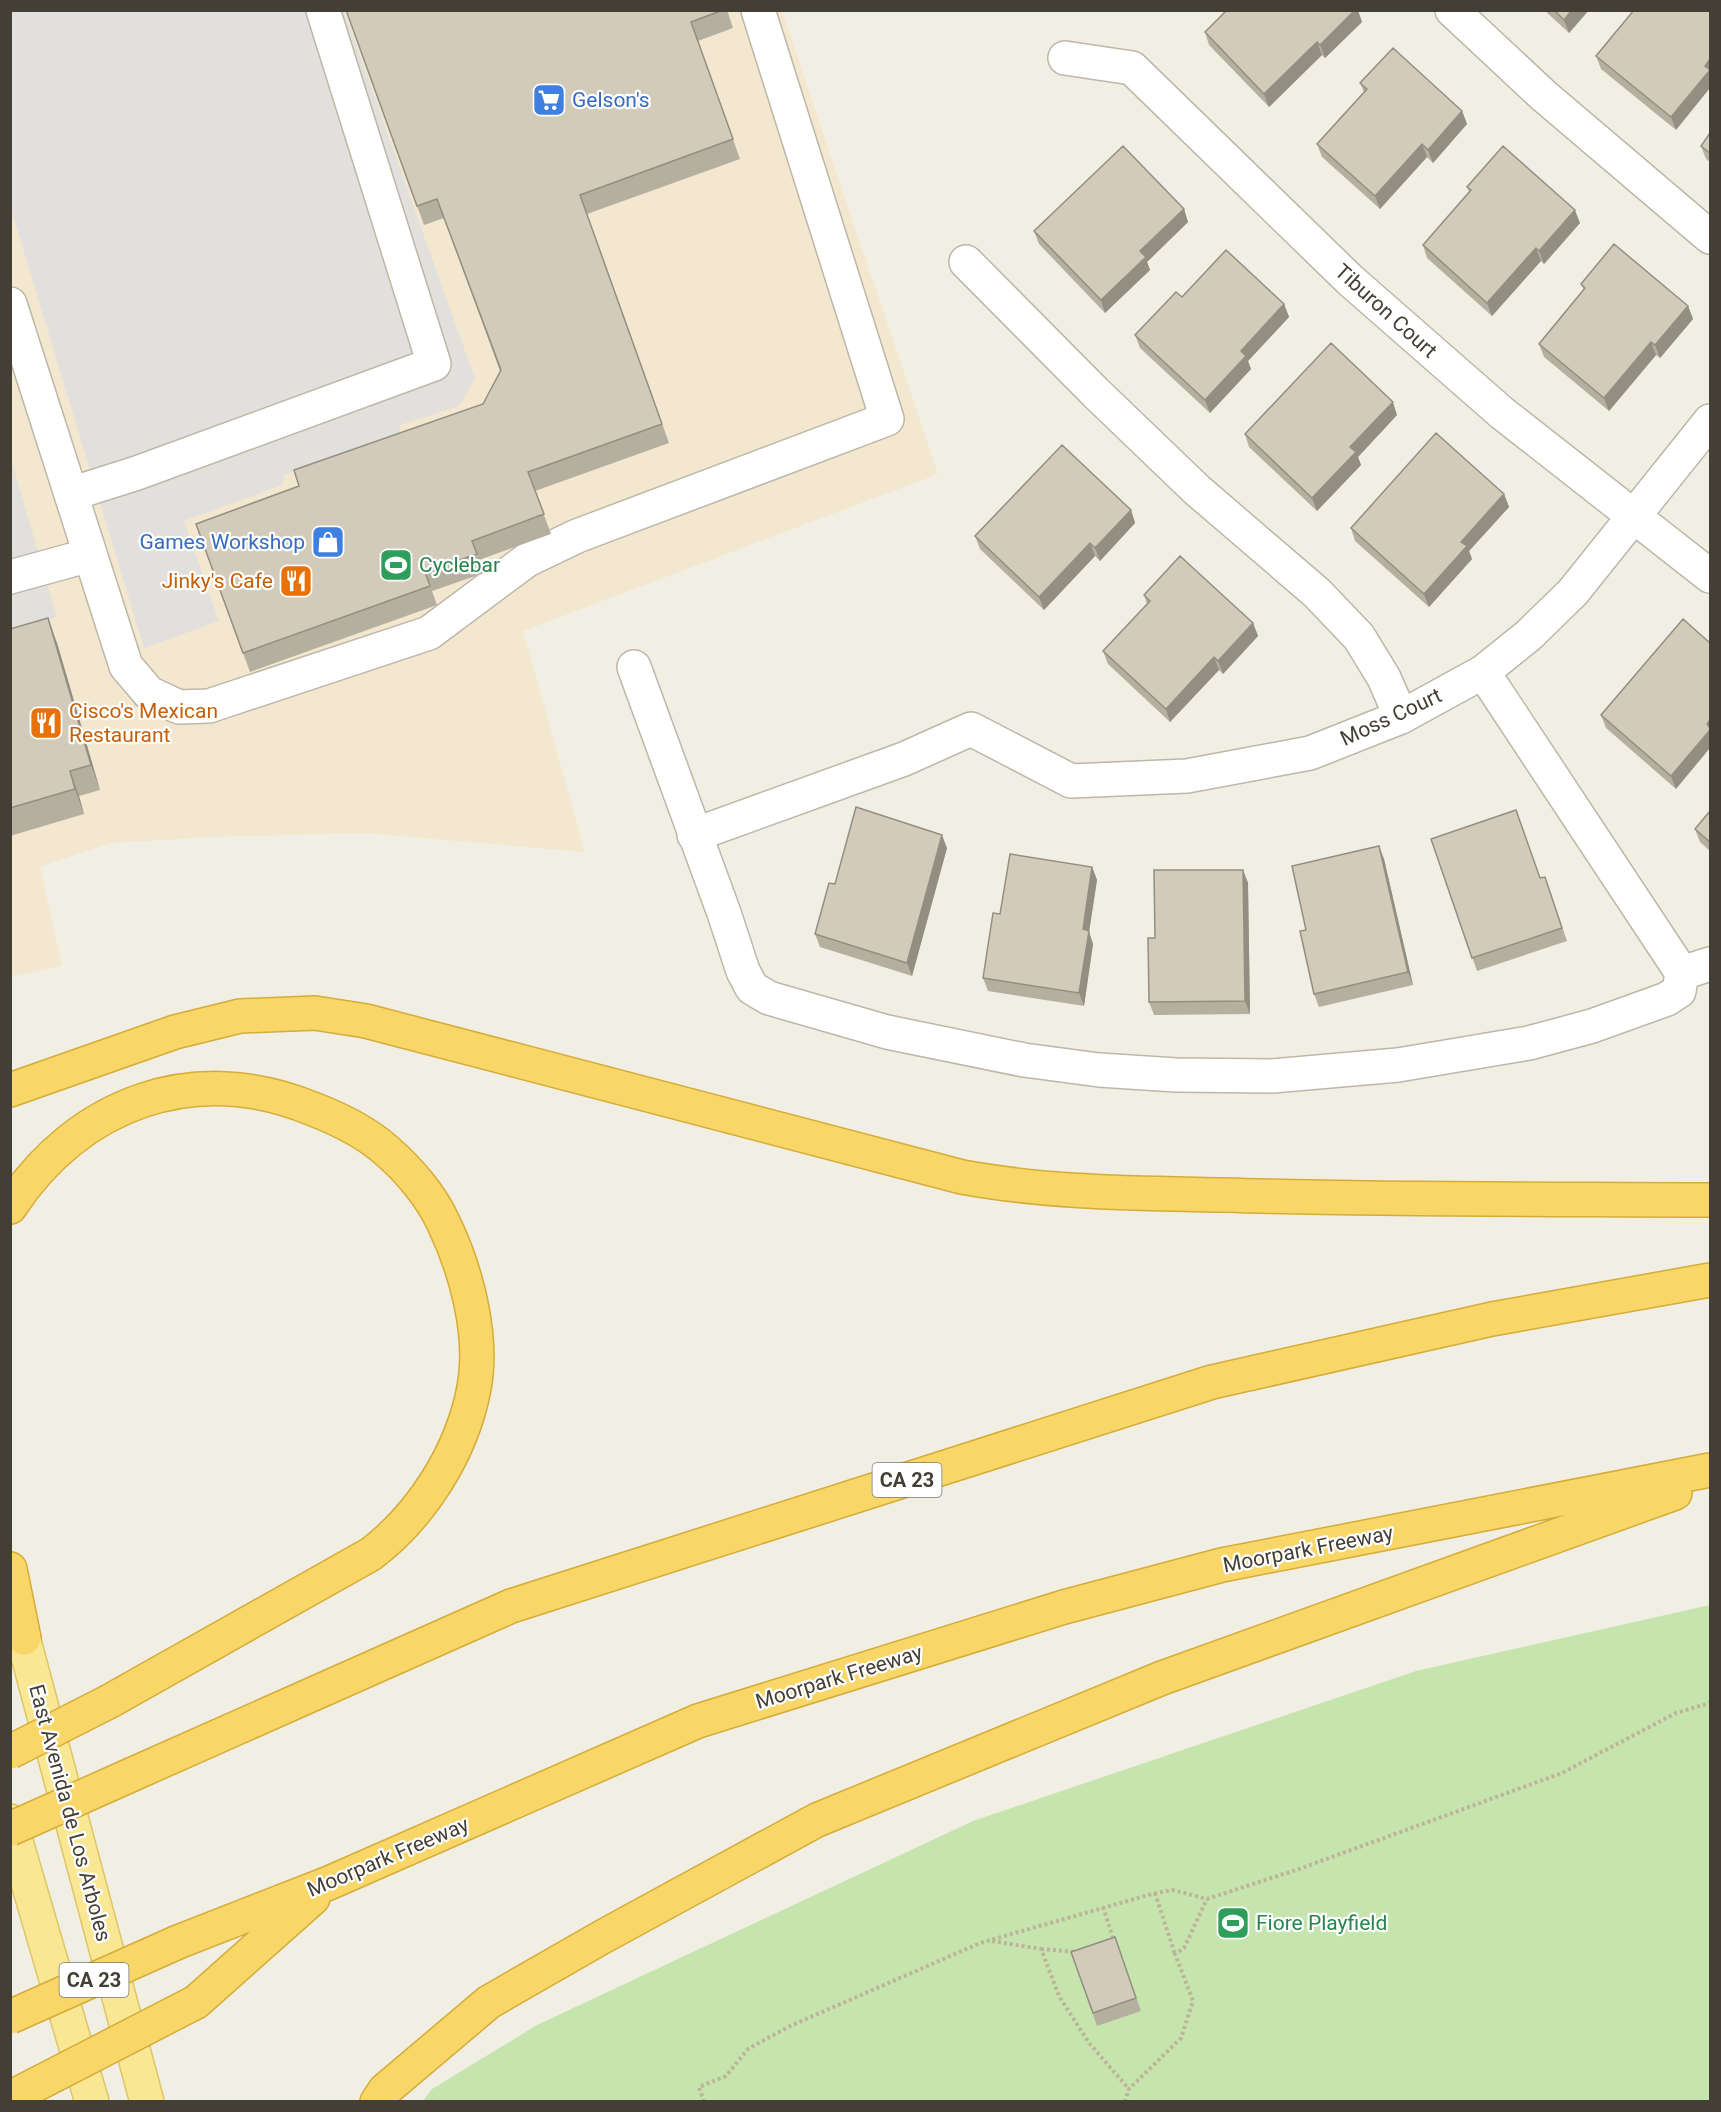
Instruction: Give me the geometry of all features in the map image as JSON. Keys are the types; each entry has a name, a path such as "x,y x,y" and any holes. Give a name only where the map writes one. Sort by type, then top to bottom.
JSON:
{"highway":[{"path":"10,1090 186,1029 240,1016 315,1013 366,1021 962,1177 1006,1185 1061,1190 1320,1198 1710,1200"},
{"path":"10,1207 24,1186 46,1161 91,1124 114,1110 152,1098 199,1089 228,1087 273,1094 339,1119 387,1151 423,1190 443,1220 467,1287 476,1347 476,1368 471,1398 460,1434 429,1493 402,1527 387,1541 360,1560 110,1701 10,1752"},
{"name":"CA 23","path":"10,1829 511,1606 1212,1382 1492,1319 1710,1280"},
{"name":"Moorpark Freeway","path":"10,2017 178,1942 329,1883 698,1721 1064,1606 1222,1565 1710,1470"},
{"path":"376,2102 386,2090 489,2002 604,1936 817,1820 1162,1678 1710,1481"},
{"path":"10,1569 24,1638"},
{"path":"10,2098 196,2002 329,1883"}],"main road":[{"name":"East Avenida de Los Arboles","path":"10,1594 24,1638 147,2102"},
{"path":"10,1821 92,2102"}],"street":[{"path":"71,494 137,473 434,364 323,10"},
{"path":"10,304 126,666 149,693 179,707 209,706 429,633 527,560 576,536 886,419 758,10"},
{"path":"1452,10 1543,95 1710,237"},
{"name":"Tiburon Court","path":"1065,58 1131,68 1350,280 1503,413 1710,576"},
{"path":"966,262 1096,393 1197,490 1317,593 1359,637 1384,678 1401,717"},
{"name":"Moss Court","path":"694,835 904,759 971,729 1071,781 1187,776 1310,753 1401,717 1483,672 1529,635 1573,592 1710,421"},
{"path":"10,577 90,555"},
{"path":"634,668 743,971 752,988 769,998 887,1032 1024,1060 1099,1070 1176,1075 1272,1076 1398,1065 1529,1043 1592,1026 1667,999 1679,991 1696,969 1483,672"}],"path":[{"path":"704,2102 699,2086 726,2076 748,2049 788,2027 990,1940 1155,1893 1172,1890 1207,1899 1299,1869 1562,1773 1676,1713 1710,1703"},
{"path":"1125,2102 1129,2088 1182,2038 1193,2001 1155,1893"},
{"path":"1175,1954 1184,1948 1207,1899"},
{"path":"1103,1907 1115,1940 1104,1944"},
{"path":"990,1940 1041,1949 1083,1953"},
{"path":"1041,1949 1059,1996 1089,2043 1129,2088"}],"shaded area":[{"path":"10,11 782,11 938,474 523,631 585,852 362,833 214,837 110,843 40,867 62,966 11,977"},
{"path":"10,11 344,11 475,379 459,406 400,425 399,438 284,475 282,485 184,521 219,621 144,648 11,209"},
{"path":"10,456 57,617 11,631 10,631"}],"green space":[{"name":"Fiore Playfield","path":"1710,1605 1710,2101 422,2102 432,2089 537,2025 973,1821 1416,1671"}],"building":[{"path":"346,10 723,10 691,22 733,139 580,195 662,424 528,472 544,514 472,541 477,554 425,572 430,586 243,653 196,524 299,486 294,470 483,404 501,370 437,199 417,206"},
{"path":"1227,10 1355,10 1320,45 1317,42 1264,94 1205,32"},
{"path":"1554,10 1572,10 1564,20"},
{"path":"1634,10 1710,10 1710,59 1705,66 1710,70 1671,117 1596,56"},
{"path":"1393,48 1462,111 1428,150 1422,144 1375,196 1317,144 1367,89 1360,83"},
{"path":"1710,133 1710,153 1701,146"},
{"path":"1123,146 1184,209 1140,251 1146,257 1101,300 1034,231"},
{"path":"1503,146 1575,210 1539,251 1536,248 1487,303 1423,245 1471,190 1467,187"},
{"path":"1614,244 1688,306 1655,345 1651,342 1604,398 1539,344 1585,288 1581,284"},
{"path":"1226,250 1284,304 1241,351 1246,356 1205,400 1135,335 1176,292 1182,297"},
{"path":"1331,343 1393,402 1350,447 1356,452 1312,498 1245,434"},
{"path":"1436,433 1504,494 1461,542 1467,546 1424,594 1351,528"},
{"path":"1062,445 1131,510 1095,548 1090,543 1039,597 975,536"},
{"path":"1180,556 1253,623 1218,661 1214,657 1166,709 1103,651 1150,601 1144,595"},
{"name":"Cisco's Mexican Restaurant","path":"48,618 91,765 70,771 75,789 10,808 10,629"},
{"path":"1683,619 1710,643 1710,720 1707,724 1710,730 1671,776 1601,715"},
{"path":"856,807 942,835 907,963 815,934 829,883 835,884"},
{"path":"1516,810 1540,878 1545,877 1562,928 1472,958 1431,839"},
{"path":"1710,811 1710,842 1695,829"},
{"path":"1379,846 1408,972 1314,994 1300,931 1306,930 1292,866"},
{"path":"1010,854 1092,867 1083,929 1089,931 1079,993 983,978 993,913 1000,914"},
{"path":"1154,870 1243,870 1245,1001 1149,1002 1148,938 1155,938"},
{"path":"1115,1937 1136,1998 1093,2013 1071,1952"}],"place":[{"name":"Gelson's","path":"549,100"},
{"name":"Games Workshop","path":"328,542"},
{"name":"Cyclebar","path":"396,565"},
{"name":"Jinky's Cafe","path":"296,581"},
{"name":"Cisco's Mexican Restaurant","path":"46,723"},
{"name":"Fiore Playfield","path":"1233,1923"}]}
